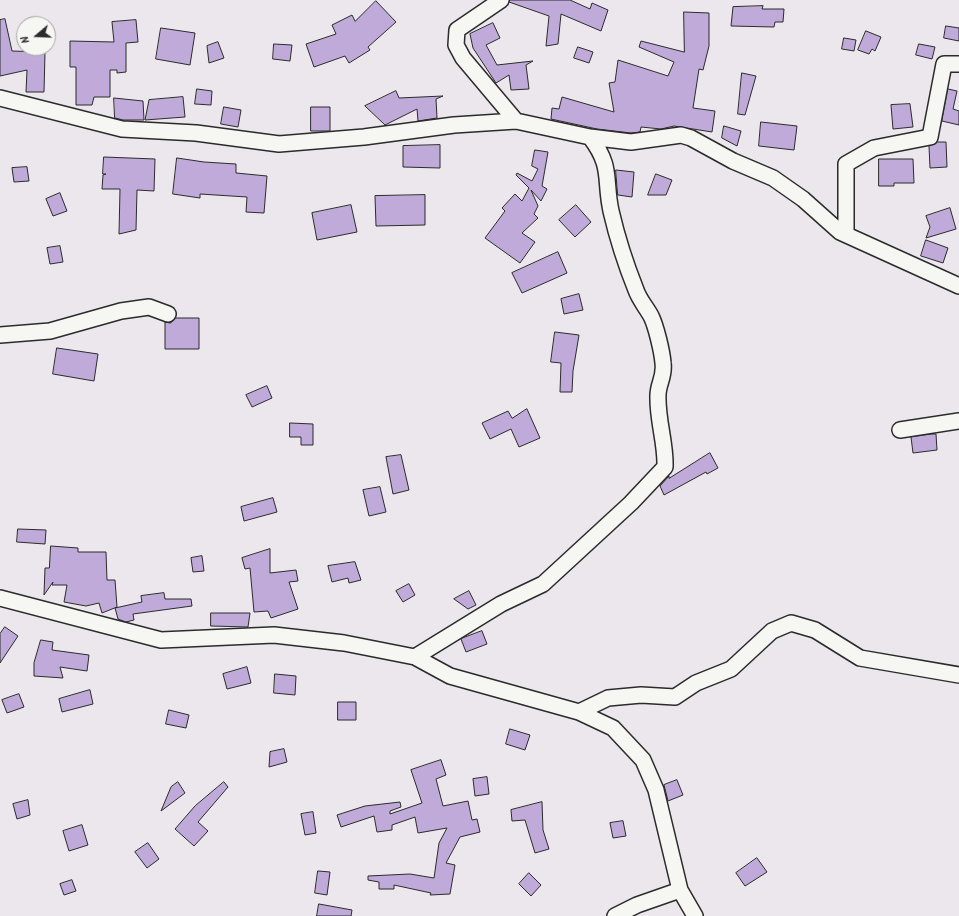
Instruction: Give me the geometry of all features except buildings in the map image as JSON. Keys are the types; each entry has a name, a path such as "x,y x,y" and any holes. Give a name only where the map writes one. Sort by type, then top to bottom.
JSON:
{"street":[{"path":"500,0 457,30 456,45 463,58 516,121"},
{"path":"846,234 846,164 874,148 930,137 944,64 959,64"},
{"path":"0,98 122,129 196,133 279,144 364,137 454,125 516,121 590,137 631,142 672,135 691,138 733,161 773,178 803,199 840,232 959,286"},
{"path":"415,656 502,604 543,584 631,503 665,468 666,455 658,398 658,393 664,376 663,362 652,318 636,291 621,246 611,210 607,167 599,148 590,137"},
{"path":"0,336 50,331 121,311 149,307 168,314"},
{"path":"900,430 959,421"},
{"path":"0,598 162,640 274,635 344,643 415,656 450,676 579,712 613,728 644,760 657,797 680,890 695,916"},
{"path":"579,712 608,698 641,695 675,697 696,682 731,669 772,631 791,623 815,630 860,658 959,675"},
{"path":"615,916 637,904 680,890"}]}
